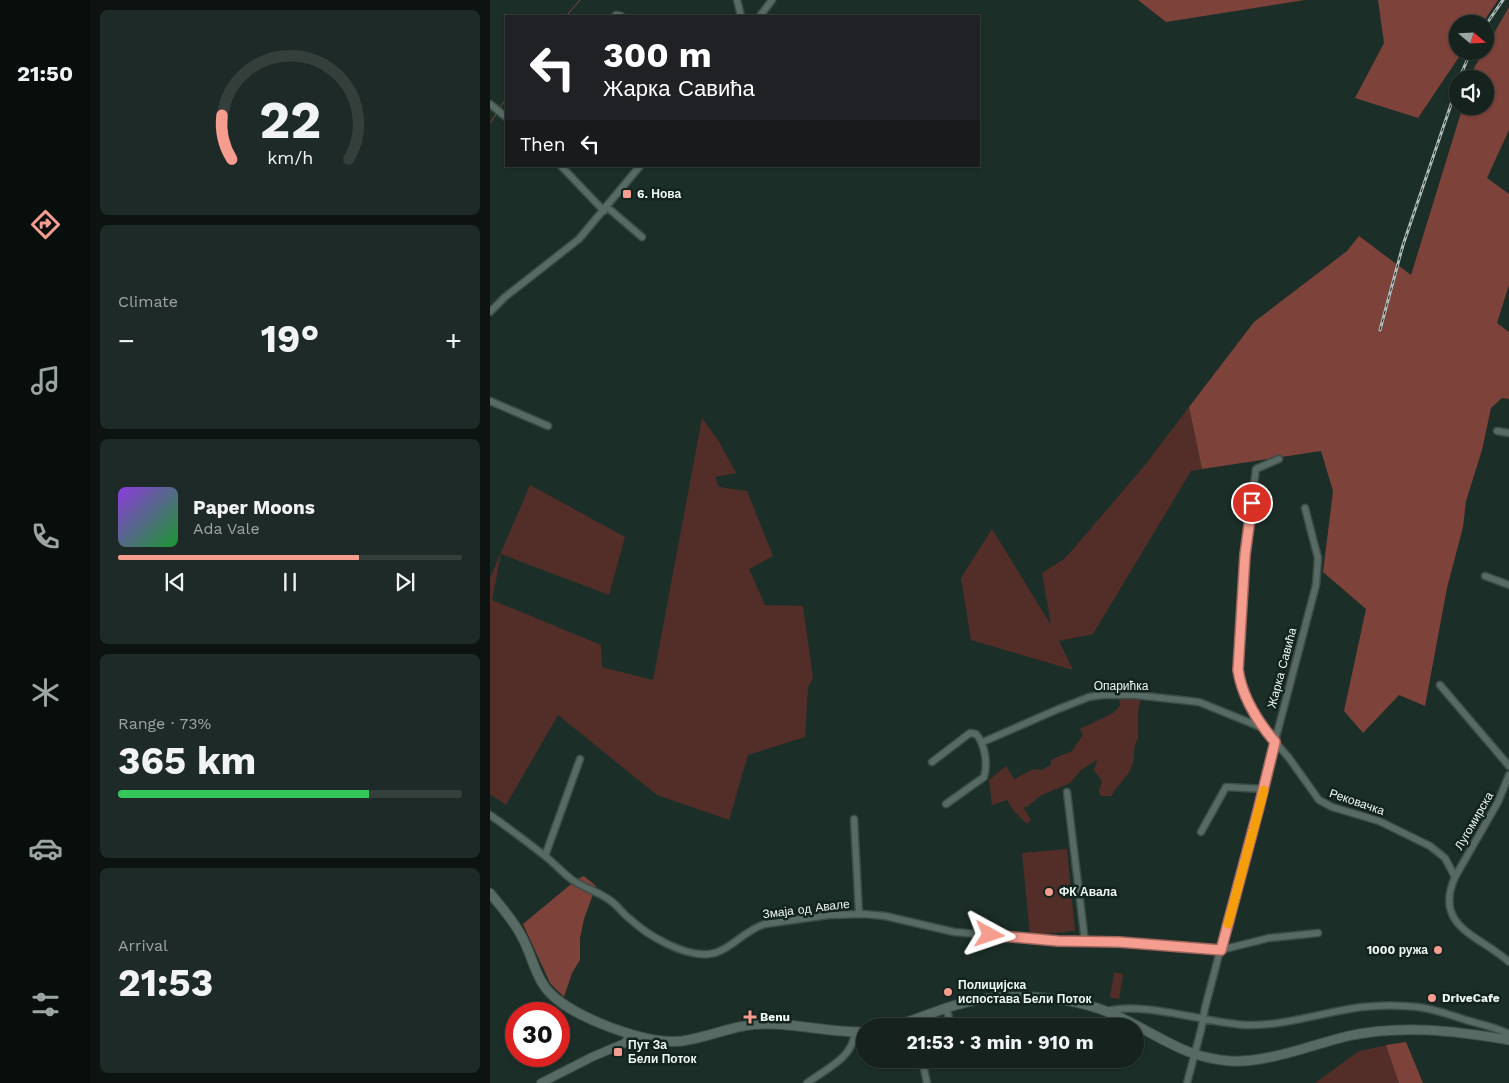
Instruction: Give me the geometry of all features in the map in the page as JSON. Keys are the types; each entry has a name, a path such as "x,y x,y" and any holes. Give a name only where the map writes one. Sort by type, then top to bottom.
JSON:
{"main road":[{"path":"490,893 522,936 540,977 550,993 575,1011 631,1034 660,1041 679,1041 739,1026 768,1024 856,1032"},
{"path":"918,1018 973,1001 1034,998 1074,1002 1107,1011 1180,1049 1223,1060 1244,1061 1272,1056 1348,1036 1394,1030 1444,1030 1509,1040"}],"street":[{"path":"737,0 741,15"},
{"path":"761,15 772,0"},
{"path":"490,104 505,116"},
{"path":"562,167 605,209 642,237"},
{"path":"490,312 505,297 570,246 605,209 639,167"},
{"path":"490,401 548,426"},
{"path":"1497,431 1509,433"},
{"name":"Рековачка","path":"1279,459 1256,469 1245,555 1239,639 1238,670 1241,684 1263,728 1319,800 1332,807 1379,821 1430,846 1445,858 1455,877"},
{"name":"Жарка Савића","path":"1188,1083 1314,592 1318,558 1305,508"},
{"path":"1485,576 1509,585"},
{"path":"1440,685 1509,766"},
{"name":"Опарићка","path":"983,742 1088,697 1102,695 1135,695 1199,702 1263,728"},
{"path":"932,762 970,733 976,734 983,742 986,771 984,777 946,804"},
{"path":"545,856 580,759"},
{"name":"Лугомирска","path":"1455,877 1498,802 1509,775"},
{"path":"1201,832 1226,787 1264,788"},
{"path":"1067,792 1084,942"},
{"name":"Змаја од Авале","path":"490,815 545,856 572,880 610,900 647,932 676,948 697,954 709,954 720,951 746,932 765,924 829,915 859,914 885,916 954,932 1221,950 1268,938 1318,933"},
{"path":"854,819 859,914"},
{"path":"1455,877 1449,896 1452,917 1462,928 1509,962"},
{"path":"1107,1011 1121,1008 1138,1009 1203,1020 1258,1025 1292,1021 1361,1007 1419,1007 1489,1026 1509,1034"},
{"path":"946,1008 949,1018"},
{"path":"541,1083 592,1057 625,1043 631,1034"},
{"path":"807,1083 844,1056 856,1039"},
{"path":"924,1068 927,1083"}],"shaded area":[{"path":"1138,0 1305,0 1166,22"},
{"path":"1378,0 1498,0 1488,15 1449,15 1449,60 1457,60 1418,118 1355,98 1384,43"},
{"path":"1509,7 1509,130 1487,178 1509,194 1509,285 1497,323 1509,332 1509,399 1502,398 1491,408 1482,450 1466,501 1463,527 1447,588 1425,706 1399,695 1363,733 1344,711 1366,609 1323,572 1333,491 1321,451 1202,469 1189,407 1254,322 1347,251 1359,236 1411,275 1460,115 1494,115 1494,70 1473,70 1479,60 1494,60 1494,33"},
{"path":"1189,407 1202,469 1191,471 1093,634 1059,641 1073,670 971,640 961,578 992,529 1051,625 1042,573 1064,559 1075,547 1145,465"},
{"path":"702,418 718,440 736,473 715,477 719,487 747,491 773,556 749,569 765,605 803,606 813,678 808,687 805,737 748,755 729,820 657,795 558,715 506,805 490,794 490,578 530,485 625,537 609,595 501,554 492,600 601,645 602,667 653,680"},
{"path":"1119,697 1141,699 1138,711 1138,739 1136,741 1134,759 1127,776 1111,796 1101,796 1099,792 1102,781 1094,770 1097,760 1081,770 1070,783 1040,796 1027,807 1023,807 1031,820 1027,824 1013,810 1007,800 992,805 989,780 1006,766 1014,779 1034,769 1041,770 1051,765 1051,760 1072,751 1083,735 1080,729 1113,713 1120,706"},
{"name":"ФК Авала","path":"1067,849 1075,931 1030,935 1022,853"},
{"path":"584,876 596,886 584,919 580,938 580,960 572,973 564,997 550,983 523,924 576,880"},
{"path":"1114,972 1123,974 1119,999 1110,997"},
{"path":"1406,1042 1423,1083 1399,1083 1386,1045"},
{"path":"1389,1045 1399,1083 1315,1083 1359,1051"}],"waterway":[{"path":"567,15 580,0"},
{"path":"501,106 505,100"},
{"path":"490,123 497,113"}],"railway":[{"path":"1493,15 1503,0"},
{"path":"1463,70 1467,60"},
{"path":"1380,330 1403,245 1449,110"}],"slow traffic":[{"path":"1228,924 1264,790"}],"place":[{"name":"6. Нова","path":"627,194"},
{"name":"ФК Авала","path":"1049,892"},
{"name":"1000 ружа","path":"1438,950"},
{"name":"Полицијска испостава Бели Поток","path":"948,992"},
{"name":"DriveCafe","path":"1432,998"},
{"name":"Benu","path":"750,1017"},
{"name":"Пут За Бели Поток","path":"618,1052"}],"route":[{"path":"990,935 1058,941 1119,942 1221,950 1275,742 1263,728 1251,706 1241,684 1238,670 1245,555 1252,503"}]}
